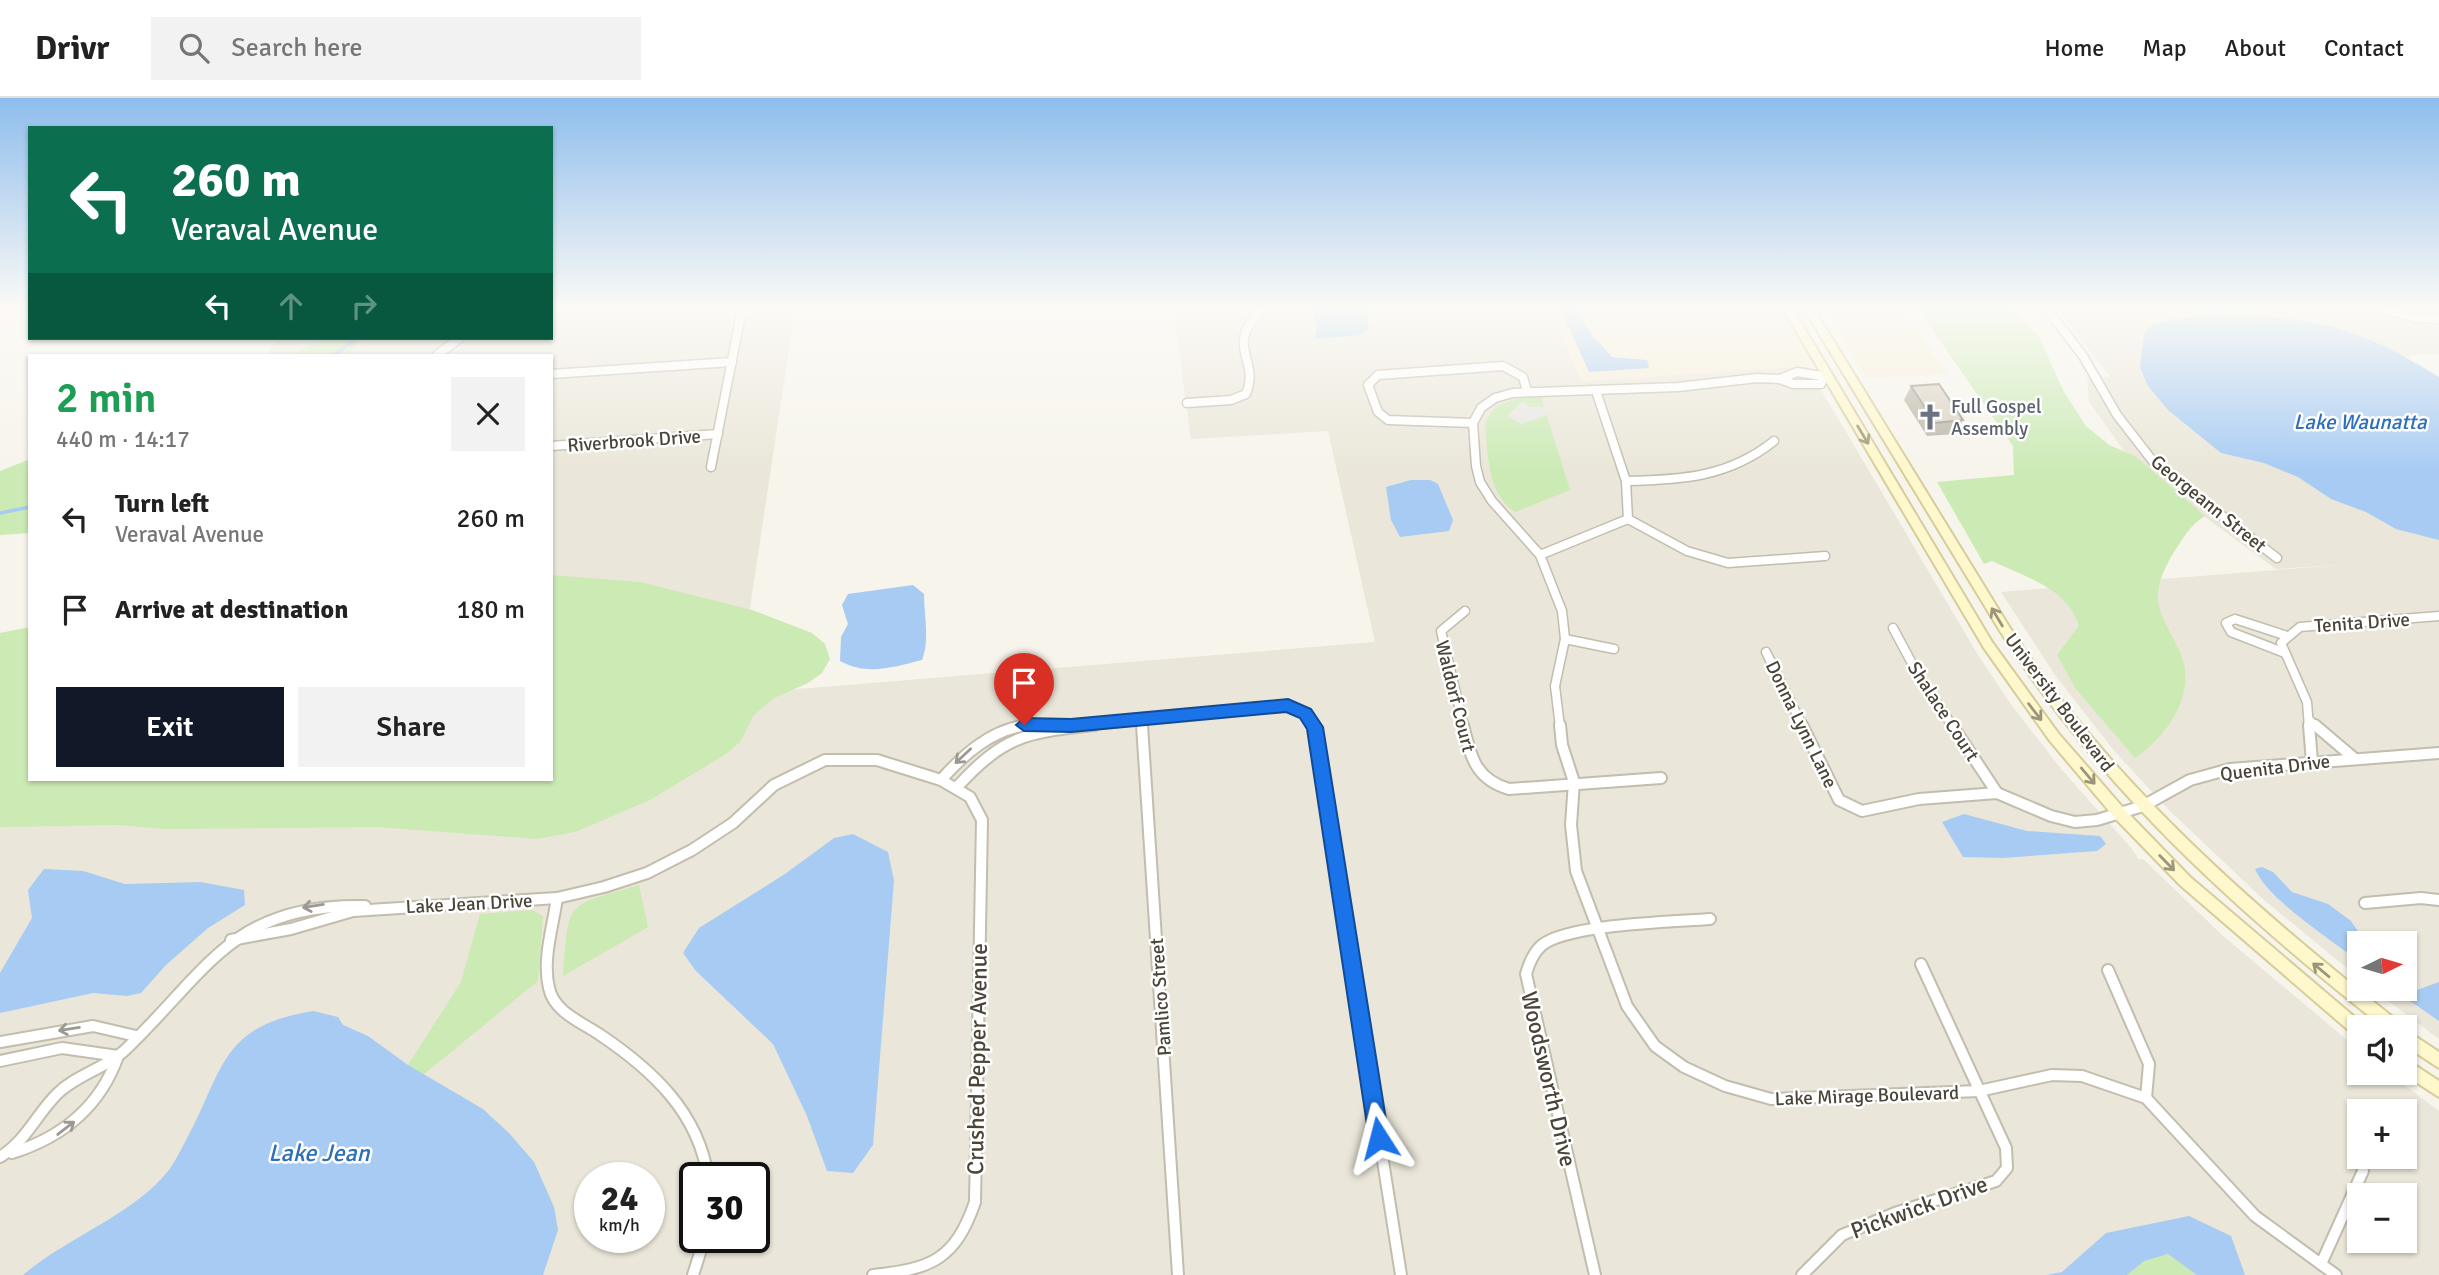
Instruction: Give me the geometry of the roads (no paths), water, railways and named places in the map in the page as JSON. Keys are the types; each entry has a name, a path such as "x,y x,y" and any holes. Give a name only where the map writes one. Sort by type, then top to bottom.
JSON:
{"main road":[{"name":"University Boulevard","path":"1819,364 1995,656 2054,737 2120,814 2185,881 2347,1020"},
{"name":"University Boulevard","path":"1844,364 2011,640 2072,723 2143,806 2249,909 2379,1015"},
{"path":"2417,1045 2439,1061"},
{"path":"2417,1074 2439,1090"}],"street":[{"path":"553,374 703,364"},
{"path":"711,467 732,364"},
{"path":"1187,403 1231,400 1247,394 1251,385 1246,364"},
{"name":"Georgeann Street","path":"2088,364 2117,415 2155,464 2277,558"},
{"path":"1527,391 1523,377 1503,366 1378,375 1368,385 1379,415 1388,420 1456,419 1473,424 1481,408 1495,398 1527,391 1596,391 1780,379 1793,384 1821,384 1826,377 1814,372 1786,373 1780,379"},
{"path":"1596,391 1626,481 1628,519"},
{"name":"Lake Mirage Boulevard","path":"1473,424 1480,482 1492,501 1540,555 1562,611 1565,639 1555,696 1562,745 1574,782 1571,825 1576,871 1627,1006 1655,1046 1684,1067 1725,1086 1771,1099 1979,1091 2052,1075 2082,1076 2146,1098 2255,1216 2336,1275"},
{"name":"Riverbrook Drive","path":"553,446 718,434"},
{"path":"1626,481 1686,480 1714,474 1755,458 1774,441"},
{"path":"1540,555 1628,519"},
{"path":"1628,519 1687,551 1728,563 1825,556"},
{"name":"Waldorf Court","path":"1465,611 1441,631 1472,762 1480,776 1490,784 1509,789 1574,782"},
{"name":"Tenita Drive","path":"2312,762 2307,702 2281,643 2287,636 2300,627 2439,617"},
{"name":"Tenita Drive","path":"2286,653 2231,632 2226,623 2235,619 2287,636"},
{"name":"Shalace Court","path":"1893,628 1915,669 1997,793"},
{"path":"1565,639 1614,649"},
{"name":"Donna Lynn Lane","path":"1766,652 1839,800 1862,811 1919,799 1997,793 2050,816 2075,822 2120,814"},
{"path":"957,787 981,760 1005,742 1032,732 1071,725 1288,705 1305,714 1315,727 1401,1275"},
{"name":"Pamlico Street","path":"1142,719 1178,1275"},
{"path":"2309,720 2356,759"},
{"path":"941,780 960,757 982,739 1010,727 1038,723 1071,725"},
{"name":"Quenita Drive","path":"2120,814 2143,806 2190,780 2230,769 2439,753"},
{"name":"Lake Jean Drive","path":"2,1156 32,1131 56,1094 118,1056 212,956 231,940 288,911 342,904 381,907 557,898 646,873 692,850 733,823 774,785 825,761 855,758 877,760 957,787"},
{"path":"1574,782 1661,778"},
{"name":"Crushed Pepper Avenue","path":"873,1275 912,1272 935,1263 952,1250 967,1231 975,1202 982,820 978,807 957,787"},
{"name":"Lake Jean Drive","path":"557,898 547,977 552,998 569,1015 639,1063 671,1096 696,1130 704,1162"},
{"path":"2365,903 2421,898 2439,900"},
{"name":"Lake Jean Drive","path":"231,940 381,907"},
{"name":"Woodsworth Drive","path":"1595,1275 1526,974 1534,951 1548,941 1598,931 1710,919"},
{"name":"Pickwick Drive","path":"1802,1275 1842,1235 1895,1213 1996,1181 2007,1168 2006,1148 1921,964"},
{"path":"2108,970 2148,1064 2146,1098"},
{"path":"0,1041 93,1026 136,1036"},
{"path":"0,1061 62,1048 118,1056"},
{"name":"Lake Jean Drive","path":"2,1156 28,1149 55,1136 84,1114 112,1079 118,1056"},
{"path":"2321,1264 2363,1171"},
{"path":"693,1275 700,1253"}],"water":[{"path":"1585,364 1648,364 1649,368 1589,372"},
{"name":"Lake Waunatta","path":"2140,364 2416,364 2439,377 2439,540 2396,529 2366,512 2331,499 2298,477 2264,463 2221,453 2168,410 2148,386"},
{"path":"1411,480 1430,480 1438,484 1453,520 1449,531 1400,537 1391,520 1386,487"},
{"path":"913,585 924,594 926,637 922,660 870,669 850,666 840,661 841,637 848,624 842,605 848,594"},
{"path":"1964,814 2027,831 2100,836 2106,844 2097,851 2003,858 1963,857 1942,822"},
{"path":"853,834 888,852 894,880 873,1145 853,1173 827,1171 807,1116 773,1044 696,971 683,953 699,928 785,874 834,838"},
{"path":"2262,867 2273,872 2292,892 2328,904 2351,921 2358,931 2347,931 2347,953 2286,906 2262,881 2255,869"},
{"path":"44,869 83,871 125,884 200,882 244,890 245,905 208,928 166,965 141,993 127,996 93,993 0,1013 0,973 32,918 28,890"},
{"path":"2439,982 2439,1021 2410,1001 2417,1001 2417,990"},
{"name":"Lake Jean","path":"313,1011 338,1017 343,1025 368,1036 408,1065 483,1109 509,1133 534,1162 554,1207 558,1230 543,1275 23,1275 131,1205 162,1178 180,1152 228,1055 241,1040 282,1018"},
{"path":"2189,1216 2231,1236 2245,1275 2197,1275 2168,1254 2144,1261 2127,1275 2046,1275 2062,1272 2106,1233"}],"waterway":[{"path":"0,513 28,507"}],"place":[{"name":"Full Gospel Assembly","path":"1930,417"}]}
